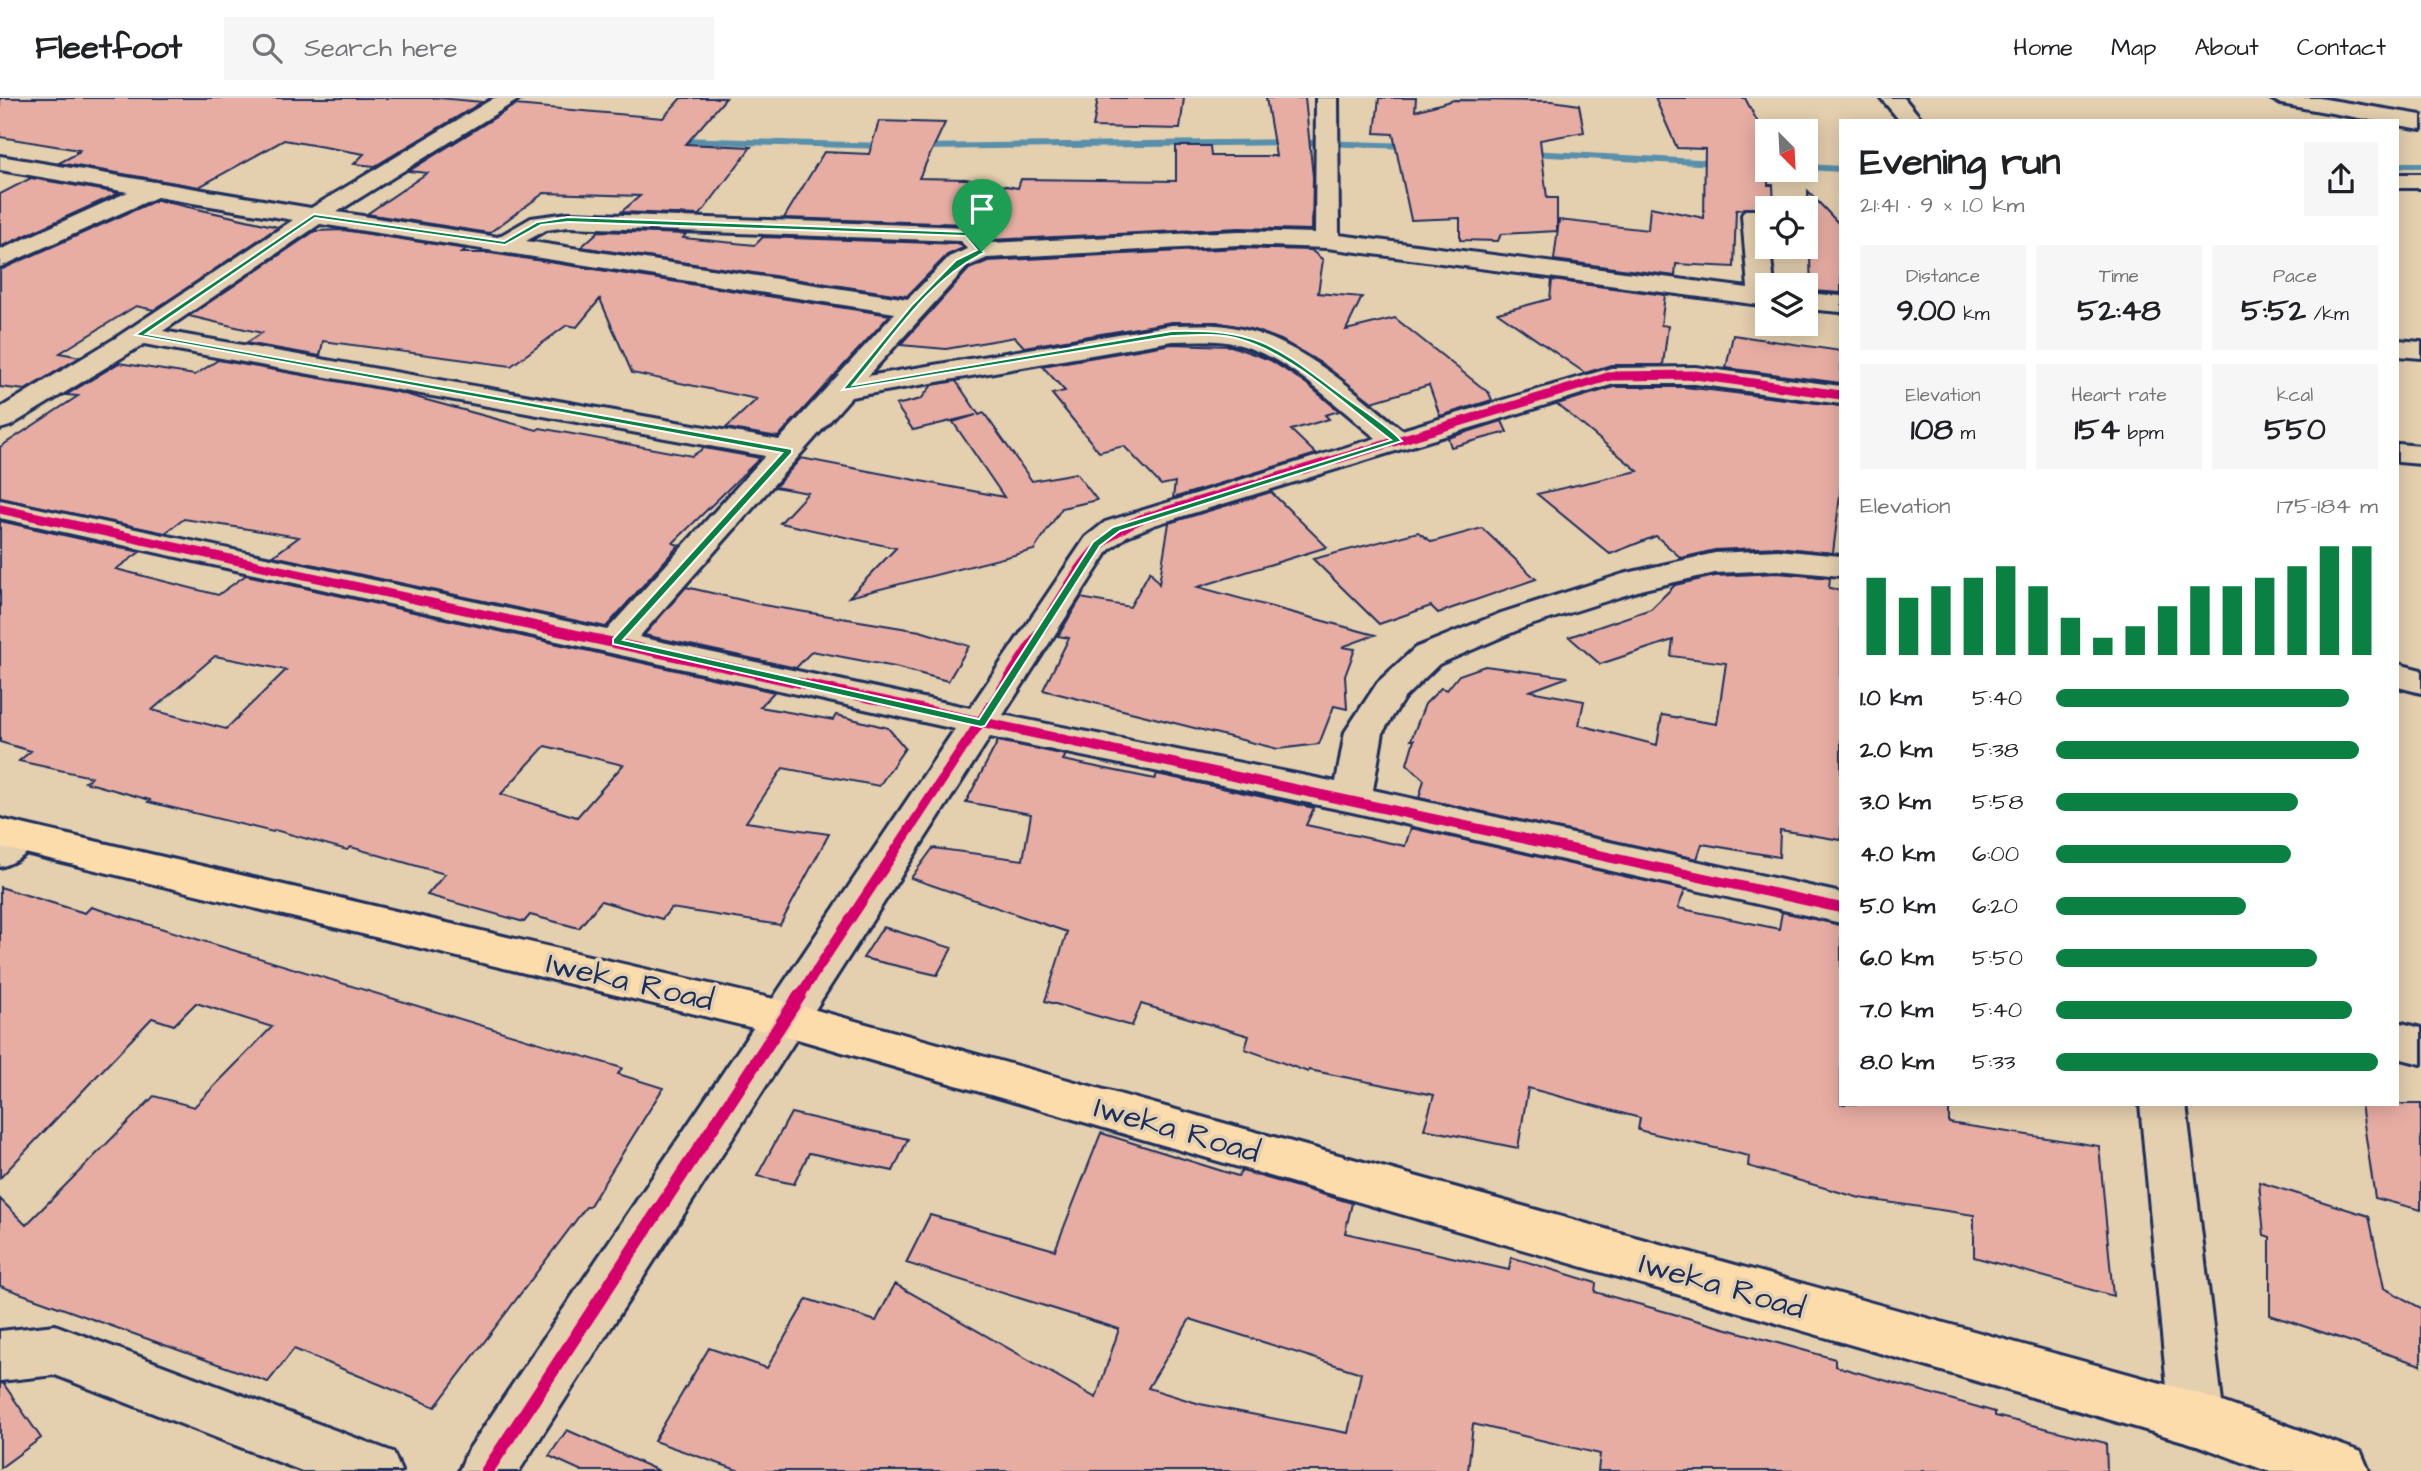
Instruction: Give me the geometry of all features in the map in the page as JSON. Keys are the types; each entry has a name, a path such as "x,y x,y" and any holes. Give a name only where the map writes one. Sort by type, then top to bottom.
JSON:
{"main road":[{"name":"Iweka Road","path":"6,841 787,1019 2197,1419 2342,1471"}],"street":[{"path":"0,420 139,335 314,216 462,124 510,98"},
{"path":"1327,98 1327,241"},
{"path":"1892,98 1910,119"},
{"path":"2281,98 2421,122"},
{"path":"2390,98 2421,116"},
{"path":"2412,98 2421,108"},
{"path":"0,163 314,216 505,243 914,308"},
{"path":"2399,181 2421,181"},
{"path":"0,259 156,188"},
{"path":"1754,215 1762,273"},
{"path":"505,243 540,223 568,220 968,234 982,251"},
{"path":"616,642 845,389 914,308 958,262 982,251 1238,238 1327,241 1755,297"},
{"path":"1818,302 1839,304"},
{"path":"845,389 1172,334 1212,332 1241,337 1276,349 1398,441"},
{"path":"139,335 789,451"},
{"path":"2399,348 2421,350"},
{"path":"487,1471 787,1019 1097,544 1116,529 1611,376 1635,372 1839,395"},
{"path":"2399,453 2421,455"},
{"path":"0,509 981,723 1352,799 1839,908"},
{"path":"1352,799 1364,732 1391,690 1427,656 1513,620 1635,581 1715,563 1778,560 1839,566"},
{"path":"2399,675 2421,682"},
{"path":"2399,1040 2421,1046"},
{"path":"2163,1106 2197,1419"},
{"path":"0,1356 55,1350 373,1471"}],"building":[{"path":"0,98 439,98 482,102 375,166 354,164 364,154 284,140 199,187 59,163 80,152 75,152 79,150 0,137"},
{"path":"681,98 726,98 686,144 751,147 700,215 621,212 640,196 544,193 489,233 367,214 427,173 409,171 515,105 663,118"},
{"path":"1098,98 1184,98 1180,129 1093,127"},
{"path":"1266,98 1305,98 1313,177 1312,230 1239,228 990,240 979,227 968,224 784,218 824,152 869,154 879,121 945,123 919,178 966,179 1018,188 1021,179 1176,181 1176,146 1210,146 1211,156 1276,156"},
{"path":"1379,98 1416,98 1415,111 1454,100 1552,101 1579,105 1584,132 1540,140 1547,198 1557,198 1557,231 1501,234 1498,241 1460,240 1460,218 1411,220 1393,134 1375,133"},
{"path":"1655,98 1745,98 1756,119 1755,182 1768,182 1768,185 1773,185 1773,196 1755,196 1755,208 1736,210 1734,267 1676,264 1675,276 1554,260 1559,220 1648,230 1650,207 1704,218 1705,149 1677,148"},
{"path":"31,178 119,193 0,247 0,194"},
{"path":"157,200 278,227 154,310 136,306 60,353 80,357 25,390 0,387 0,270"},
{"path":"1818,202 1839,224 1839,293 1818,291 1818,273 1810,273 1810,259 1818,259"},
{"path":"343,230 466,249 461,253 490,253 890,315 778,437 726,428 757,399 632,373 600,299 577,327 567,325 511,366 323,341 320,356 246,343 262,333 189,316 315,231"},
{"path":"599,231 686,234 683,238 755,245 763,237 960,244 963,248 947,255 907,296 581,247"},
{"path":"1239,248 1311,250 1323,260 1318,293 1362,297 1346,330 1395,318 1489,393 1492,400 1440,416 1429,385 1372,402 1324,365 1281,340 1257,331 1217,322 1172,322 1024,347 1015,337 946,349 900,345 969,269 988,261"},
{"path":"1552,280 1665,295 1661,325 1668,326 1663,365 1611,365 1585,373 1498,313 1550,299"},
{"path":"1733,335 1839,351 1839,383 1726,368"},
{"path":"1172,344 1231,346 1270,360 1307,384 1339,411 1325,415 1329,419 1291,430 1316,454 1173,498 1175,482 1161,485 1124,446 1099,452 1052,394 1065,391 1042,366"},
{"path":"218,360 397,392 537,430 540,428 692,456 704,448 760,458 673,543 679,545 606,627 273,556 299,537 184,519 165,533 0,498 0,447 78,396 66,395 119,363 195,375"},
{"path":"956,381 979,415 984,413 1032,481 1076,473 1097,500 1062,508 1034,550 849,597 896,548 780,523 808,493 775,487 801,458 1004,497 953,422 976,415 913,430 896,405 921,399 932,385"},
{"path":"1614,387 1685,387 1839,406 1839,504 1833,553 1778,547 1715,550 1681,558 1656,536 1610,554 1537,494 1638,471 1557,404"},
{"path":"1502,421 1507,432 1451,447 1448,438"},
{"path":"1271,492 1327,547 1198,587 1375,635 1342,647 1355,649 1345,676 1347,709 1334,706 1319,744 1278,749 1043,690 1069,638 1058,636 1081,598 1130,607 1150,571 1159,584 1169,523"},
{"path":"0,521 140,552 116,569 218,595 246,575 774,692 760,707 833,720 836,715 888,728 905,748 879,786 783,768 746,822 829,834 780,925 671,908 662,919 601,901 579,928 530,915 524,922 427,895 445,874 351,847 347,850 275,830 273,832 148,802 150,800 85,782 91,777 19,761 31,751 0,742","holes":["215,656 286,670 226,729 152,710","545,746 623,765 577,817 501,794"]},
{"path":"1482,528 1536,579 1438,613 1431,606 1379,624 1313,559 1418,532 1432,542"},
{"path":"1778,573 1830,578 1829,588 1839,590 1839,840 1780,830 1779,857 1702,844 1697,859 1419,798 1424,780 1407,764 1414,740 1411,740 1425,704 1441,688 1447,690 1459,675 1485,666 1568,677 1530,691 1584,701 1579,725 1657,745 1662,715 1717,724 1726,663 1671,656 1673,640 1600,664 1569,637 1651,609 1675,585 1715,576"},
{"path":"686,587 763,605 920,631 969,646 948,681 895,667 812,651 796,668 644,635"},
{"path":"998,741 1066,755 1063,760 1155,779 1157,774 1314,808 1306,825 1405,846 1411,828 1685,890 1678,908 1779,929 1782,912 1839,925 1839,1106 1949,1106 1949,1123 2099,1146 2113,1296 1974,1257 1974,1215 1860,1198 1748,1166 1749,1156 1638,1130 1640,1118 1528,1088 1518,1148 1424,1129 1434,1095 1309,1070 1308,1072 1245,1049 1249,1036 1141,1004 1132,1026 1045,1001 1067,932 911,878 933,848 1023,860 1031,814 966,802"},
{"path":"0,887 85,913 91,907 622,1068 618,1074 663,1088 589,1207 586,1207 435,1407 294,1349 268,1382 0,1286 0,1199 26,1225 154,1096 194,1107 272,1027 196,1003 174,1025 152,1018 0,1178"},
{"path":"883,927 952,948 937,975 863,958"},
{"path":"2421,1104 2421,1210 2375,1198 2361,1106"},
{"path":"791,1113 908,1139 893,1171 809,1153 794,1184 757,1176"},
{"path":"1101,1133 1238,1176 1242,1171 1352,1203 1345,1233 1509,1270 1511,1257 1596,1283 1595,1292 1835,1359 1835,1366 1995,1412 1995,1416 2106,1443 2107,1471 1598,1471 1600,1454 1473,1424 1468,1471 740,1471 654,1441 709,1348 767,1368 807,1299 876,1321 895,1284 1096,1398 1119,1329 906,1263 930,1215 1055,1250","holes":["1190,1319 1361,1373 1348,1433 1200,1404 1148,1388"]},
{"path":"2259,1182 2369,1216 2384,1288 2421,1308 2421,1365 2270,1315 2270,1237 2264,1235"},
{"path":"3,1383 41,1438 0,1468 0,1384"},
{"path":"567,1430 659,1471 582,1471 549,1456"}],"waterway":[{"path":"677,140 885,146"},
{"path":"922,147 1291,142 1409,146"},
{"path":"1530,153 1717,163"},
{"path":"2399,165 2421,165"},
{"path":"1818,168 1839,169"}],"cycle path":[{"path":"487,1471 1097,544 1116,529 1143,518 1611,376 1666,373 1695,375 1839,395"},
{"path":"0,509 981,723 1352,799 1839,908"}],"route":[{"path":"314,216 505,243 540,223 553,220 908,230 968,234 982,251 958,262 914,308 845,389 1172,334 1212,332 1241,337 1276,349 1398,441 1143,518 1116,529 1097,544 981,723 616,642 789,451 139,335 314,216"}]}
